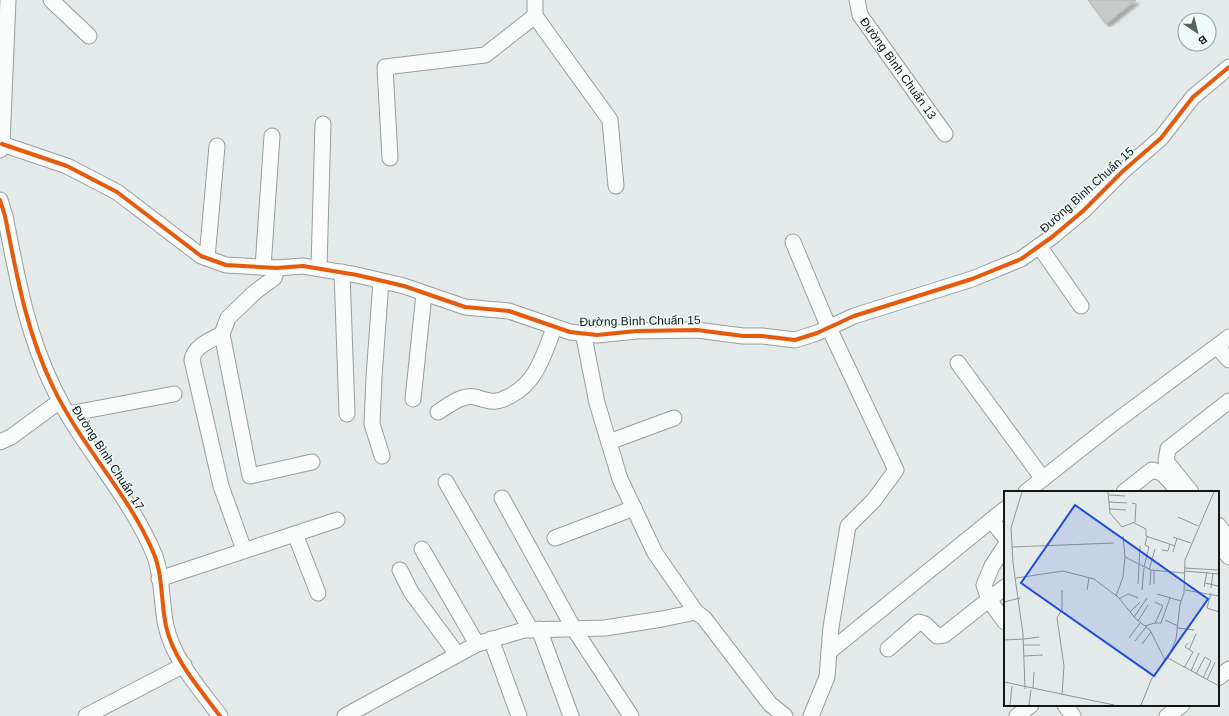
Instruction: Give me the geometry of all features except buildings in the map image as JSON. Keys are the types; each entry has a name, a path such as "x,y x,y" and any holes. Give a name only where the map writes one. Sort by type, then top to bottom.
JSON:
{"street":[{"path":"1,147 8,0"},
{"path":"51,0 89,36"},
{"path":"535,0 535,16 610,120 616,186"},
{"name":"Đường Bình Chuẩn 13","path":"857,0 860,15 945,134"},
{"path":"390,158 385,67 486,55 535,16"},
{"name":"Đường Bình Chuẩn 15","path":"1,147 67,166 117,192 161,226 207,258 226,264 270,268 303,266 319,267 404,286 465,307 509,311 554,328 570,332 597,334 637,331 697,330 743,336 762,336 794,340 810,336 854,316 972,279 1021,259 1083,211 1123,171 1160,138 1193,97 1229,67"},
{"path":"319,267 323,124"},
{"path":"272,136 270,268 274,278 255,292 228,318 222,334 250,476 312,462"},
{"path":"207,258 217,146"},
{"name":"Đường Bình Chuẩn 17","path":"0,200 5,216 27,322 52,387 144,534 155,556 166,626 172,645 184,665 220,716"},
{"path":"793,242 829,328 896,470 874,500 848,526 831,627 827,677 811,716"},
{"path":"1039,246 1081,306"},
{"path":"342,272 347,414"},
{"path":"381,281 372,424 382,456"},
{"path":"413,399 424,294"},
{"path":"438,412 457,400 473,397 488,402 498,401 515,393 530,381 539,367 554,328"},
{"path":"583,332 597,402 620,478 655,553 696,612 704,618 770,704 785,716"},
{"path":"222,334 193,353 192,360 221,486 244,550"},
{"path":"1027,491 1111,425 1229,337"},
{"path":"1217,347 1229,360"},
{"path":"958,363 1043,479"},
{"path":"0,442 64,407 174,394"},
{"path":"1190,491 1166,461 1168,449 1229,401"},
{"path":"609,442 674,418"},
{"path":"1125,491 1152,470 1162,473 1178,491"},
{"path":"446,482 535,629 571,716"},
{"path":"502,498 574,628 631,716"},
{"path":"555,538 634,508"},
{"path":"829,652 1004,510"},
{"path":"159,579 337,520"},
{"path":"990,520 1004,536"},
{"path":"1219,526 1229,539"},
{"path":"295,534 318,593"},
{"path":"1219,544 1229,557"},
{"path":"1004,548 992,566 984,585 989,600 1004,621"},
{"path":"422,549 477,644"},
{"path":"400,570 411,592 457,654"},
{"path":"888,649 919,622 925,624 937,636 944,635 1004,588"},
{"path":"350,715 457,654 491,639 524,630 605,628 696,612"},
{"path":"491,639 519,716"},
{"path":"86,716 184,665"},
{"path":"1219,677 1229,669"},
{"path":"1016,716 1030,706"},
{"path":"1066,706 1073,716"},
{"path":"1167,716 1181,706"}],"cycle path":[{"path":"2,144 67,166 117,192 201,256 226,265 277,268 303,266 357,275 404,286 465,307 509,311 570,332 597,335 637,331 697,330 743,336 762,336 795,340 817,333 854,316 972,279 1021,259 1052,237 1083,211 1123,171 1161,138 1193,97 1229,67"},
{"path":"0,200 5,216 23,303 44,366 64,409 132,511 144,532 157,562 164,617 170,638 188,673 220,716"}]}
